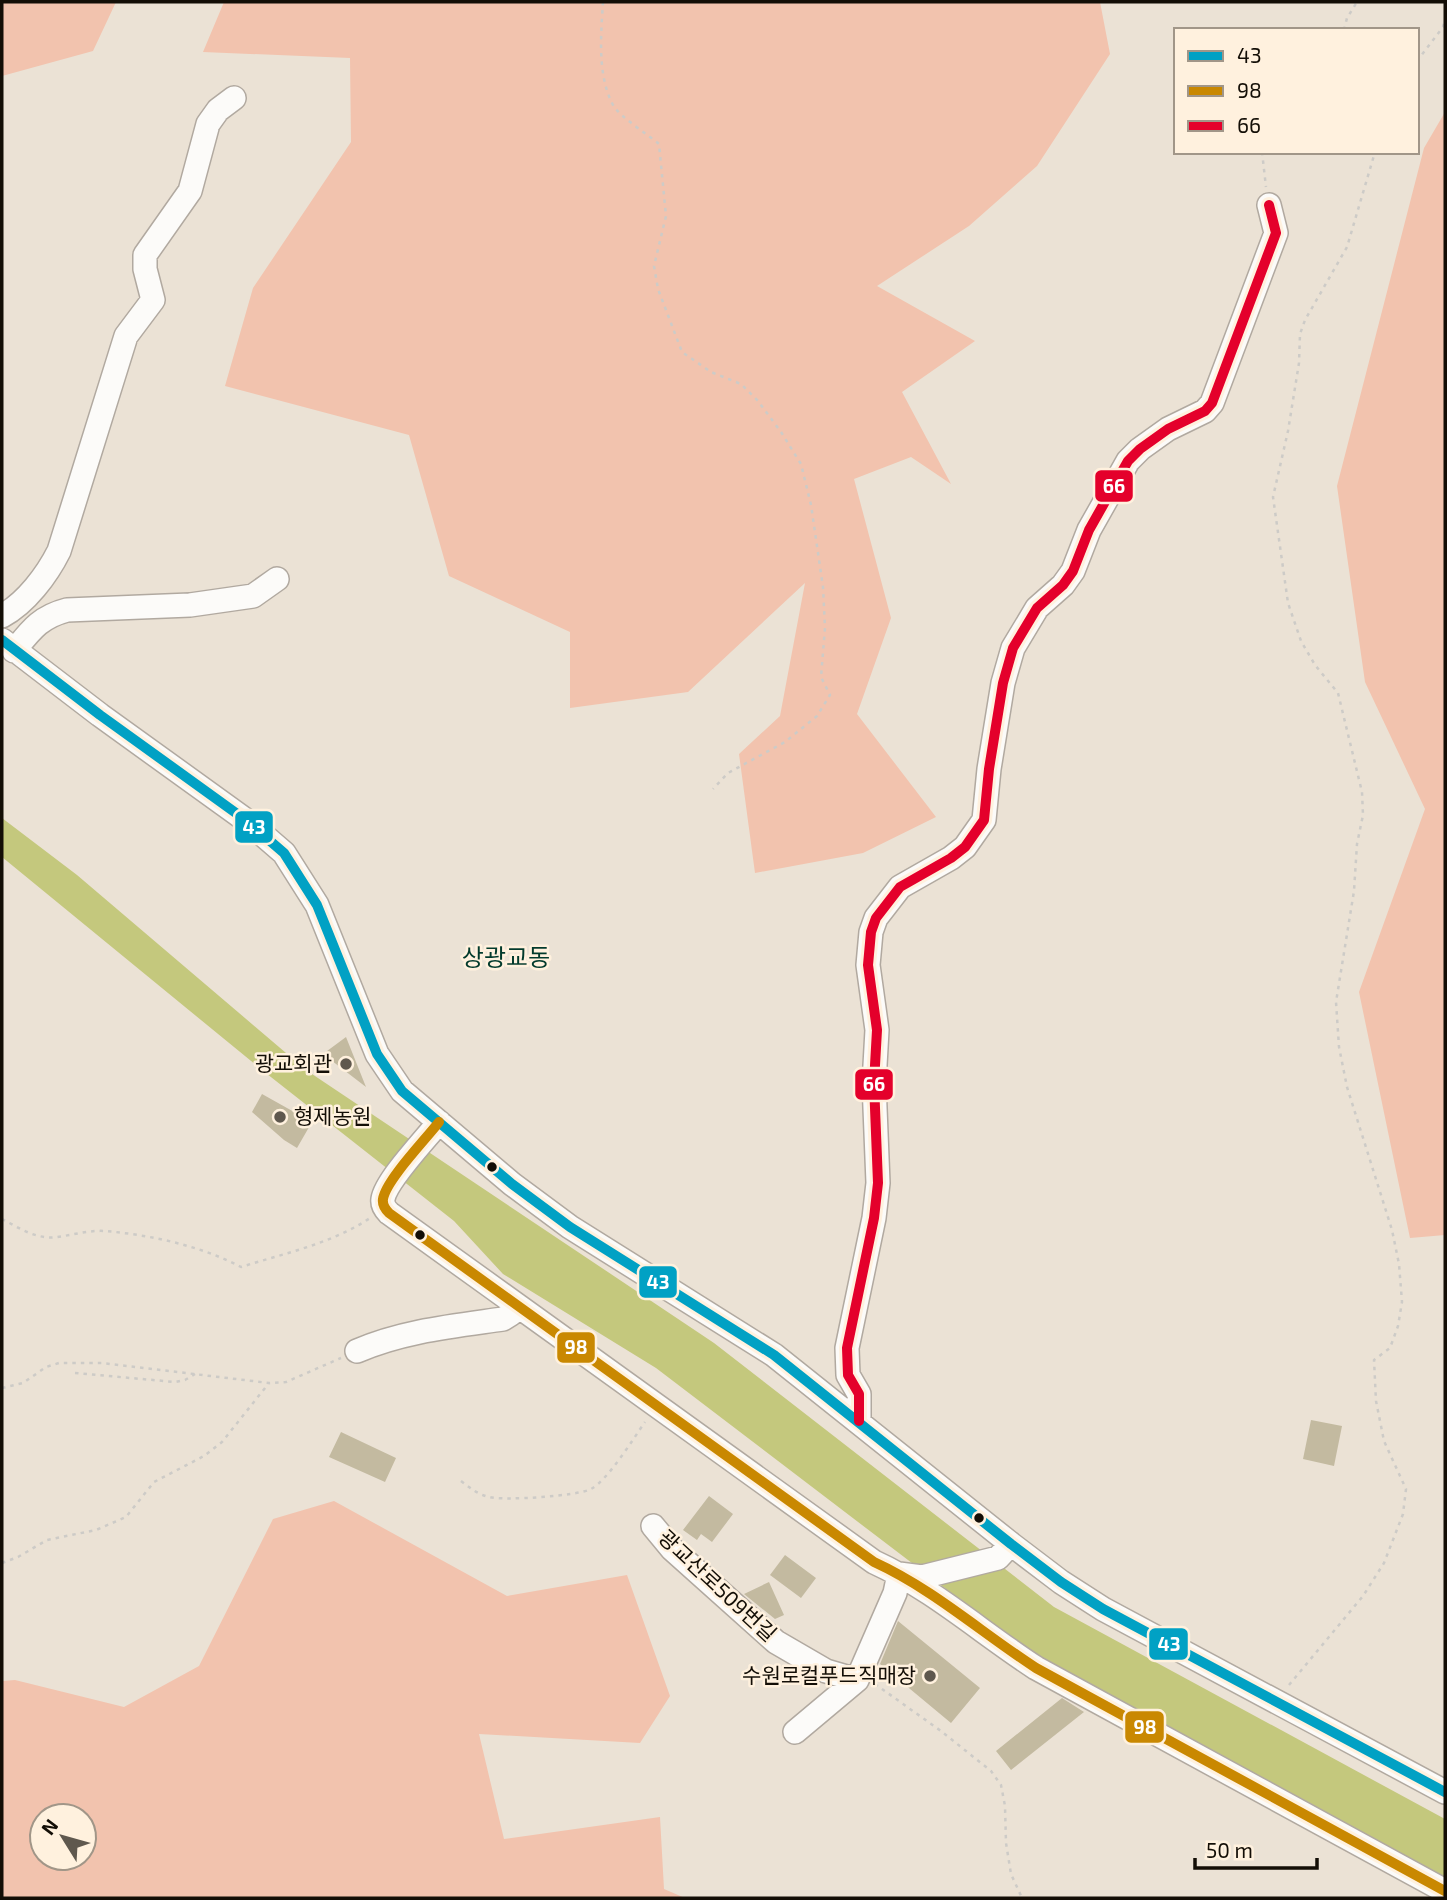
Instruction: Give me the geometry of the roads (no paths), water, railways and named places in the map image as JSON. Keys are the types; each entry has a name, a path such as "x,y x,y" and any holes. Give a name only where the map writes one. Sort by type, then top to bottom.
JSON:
{"street":[{"path":"2,616 13,610 32,589 50,568 58,551 127,336 153,300 145,269 145,255 190,191 208,124 218,110 234,98"},
{"path":"859,1421 859,1394 848,1375 847,1348 874,1217 878,1183 874,1083 877,1030 868,965 871,932 876,918 900,887 958,852 976,835 984,820 1001,694 1013,648 1037,608 1063,585 1073,571 1089,530 1128,461 1167,429 1205,411 1212,403 1276,233 1269,205"},
{"path":"277,579 253,596 190,605 67,610 50,615 8,645 212,795 284,853 317,905 377,1054 401,1090 512,1184 570,1227 774,1355 859,1421 1004,1551 1103,1609 1445,1792"},
{"path":"439,1122 385,1197 389,1213 874,1562 911,1575 937,1598 1036,1668 1445,1891"},
{"path":"357,1351 378,1342 503,1319 511,1314 517,1305"},
{"name":"광교산로509번길","path":"653,1526 673,1549 776,1642 826,1671 858,1679"},
{"path":"794,1732 858,1679 895,1593 911,1575 1004,1551"}],"place":[{"name":"광교회관","path":"346,1064"},
{"name":"형제농원","path":"280,1117"},
{"name":"수원로컬푸드직매장","path":"930,1676"}],"district":[{"name":"상광교동","path":"506,958"}]}
